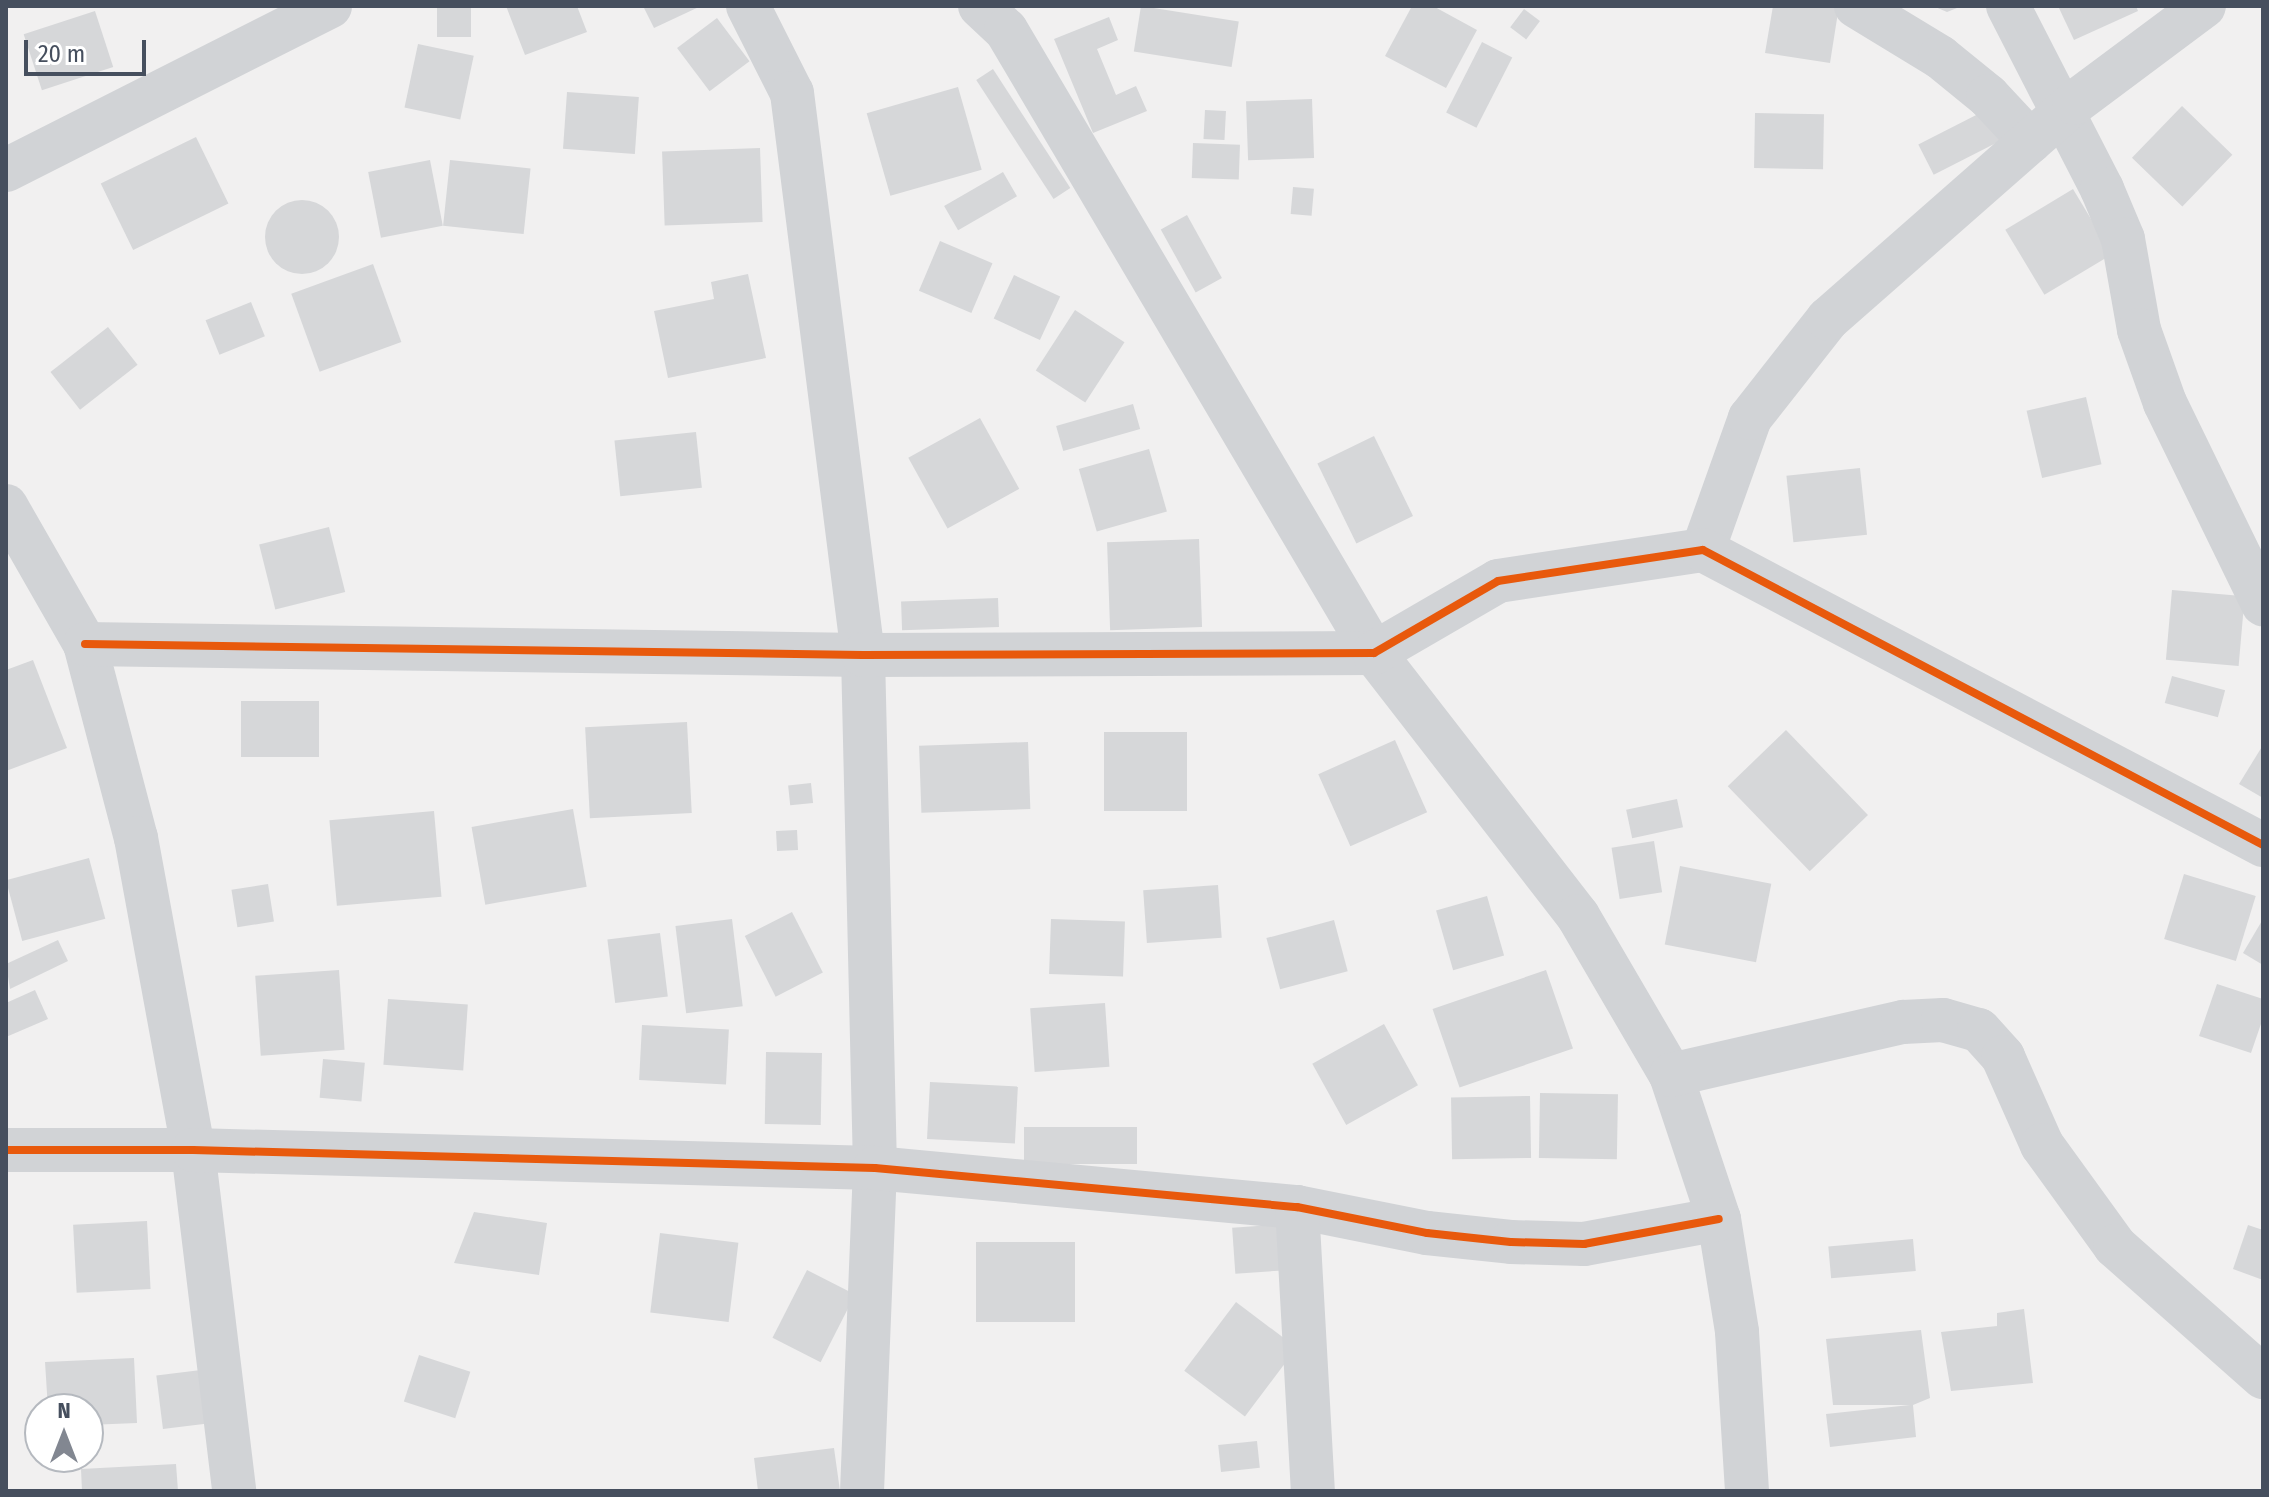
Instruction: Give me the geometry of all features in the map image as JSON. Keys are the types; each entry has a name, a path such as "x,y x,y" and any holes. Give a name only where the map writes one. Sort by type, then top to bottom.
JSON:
{"street":[{"path":"6,170 330,6"},
{"path":"748,6 792,93 863,655 875,1168 862,1491"},
{"path":"980,6 1006,30 1374,653 1578,916 1671,1075 1719,1219 1737,1332 1747,1491"},
{"path":"1856,6 1940,57 1988,96 2046,127"},
{"path":"2008,6 2046,127 2123,239 2139,330 2165,403 2263,604"},
{"path":"1703,550 1750,418 1828,319 2046,127 2204,6"},
{"path":"6,506 85,644 136,838 193,1150 234,1491"},
{"path":"85,644 863,655 1374,653 1498,581 1703,550 2263,845"},
{"path":"1671,1075 1903,1022 1943,1020 1979,1030 2003,1057 2042,1145 2115,1246 2263,1377"},
{"path":"6,1150 193,1150 875,1168 1297,1207 1427,1233 1511,1242 1584,1244 1719,1219"},
{"path":"1297,1207 1313,1491"}],"building":[{"path":"437,6 471,6 471,37 437,37"},
{"path":"506,6 577,6 587,32 525,55"},
{"path":"643,6 701,6 654,28"},
{"path":"1141,6 1239,21 1232,67 1134,51"},
{"path":"1412,6 1433,6 1477,30 1446,88 1385,56"},
{"path":"1773,6 1839,6 1830,63 1765,53"},
{"path":"1933,6 1962,6 1947,12"},
{"path":"2058,6 2136,6 2138,11 2074,40"},
{"path":"1524,9 1540,21 1526,39 1510,27"},
{"path":"95,11 113,67 42,90 24,34"},
{"path":"1109,17 1118,40 1097,49 1116,95 1136,86 1147,111 1093,133 1054,39"},
{"path":"717,18 749,61 710,91 677,48"},
{"path":"1482,42 1512,57 1476,128 1446,112"},
{"path":"418,44 474,56 460,119 404,108"},
{"path":"993,69 1070,188 1054,199 976,80"},
{"path":"958,87 982,170 890,196 867,113"},
{"path":"567,92 639,97 635,154 563,149"},
{"path":"1312,99 1314,158 1248,160 1246,101"},
{"path":"2182,106 2232,155 2182,206 2132,158"},
{"path":"1205,110 1226,111 1224,140 1203,139"},
{"path":"1986,110 2001,140 1934,175 1918,145"},
{"path":"1755,113 1824,114 1823,169 1754,168"},
{"path":"196,137 228,204 133,250 101,183"},
{"path":"1193,143 1240,145 1239,180 1192,178"},
{"path":"760,148 763,222 665,225 662,151"},
{"path":"430,160 443,226 381,238 368,172"},
{"path":"450,160 531,168 524,234 443,226"},
{"path":"1003,172 1017,196 958,230 944,206"},
{"path":"1293,187 1314,189 1312,216 1291,214"},
{"path":"2073,189 2112,254 2044,295 2005,230"},
{"path":"302,200 323,206 333,216 339,237 333,258 323,268 302,274 281,268 271,258 265,237 271,216 281,206"},
{"path":"1187,215 1222,278 1196,293 1161,230"},
{"path":"940,241 992,263 971,313 919,291"},
{"path":"373,264 401,342 320,372 291,294"},
{"path":"748,274 766,358 668,378 654,311 714,299 711,282"},
{"path":"1014,275 1060,297 1040,340 994,319"},
{"path":"251,302 265,336 219,355 206,320"},
{"path":"1075,310 1124,342 1085,403 1036,370"},
{"path":"108,327 138,365 80,410 50,372"},
{"path":"2086,397 2102,464 2042,478 2027,411"},
{"path":"1133,404 1140,429 1063,451 1056,426"},
{"path":"980,418 1019,489 948,529 908,458"},
{"path":"696,432 702,488 620,496 614,441"},
{"path":"1374,436 1413,516 1356,544 1317,464"},
{"path":"1149,449 1167,511 1097,532 1079,469"},
{"path":"1860,468 1867,535 1793,542 1786,476"},
{"path":"329,527 345,592 275,609 259,544"},
{"path":"1199,539 1202,627 1110,630 1107,542"},
{"path":"2172,590 2245,596 2239,666 2166,660"},
{"path":"998,598 999,627 902,630 901,601"},
{"path":"33,660 67,748 6,771 6,670"},
{"path":"2172,676 2225,690 2218,717 2165,703"},
{"path":"241,701 319,701 319,757 241,757"},
{"path":"687,722 692,813 590,818 585,727"},
{"path":"1786,730 1868,815 1810,871 1728,786"},
{"path":"1104,732 1187,732 1187,811 1104,811"},
{"path":"1395,740 1427,812 1350,846 1318,774"},
{"path":"1028,742 1030,809 921,813 919,746"},
{"path":"2263,745 2263,798 2239,784"},
{"path":"811,783 813,803 790,805 788,785"},
{"path":"1677,799 1683,827 1632,838 1626,810"},
{"path":"573,809 587,887 485,905 472,827"},
{"path":"434,811 441,897 337,906 329,820"},
{"path":"797,830 798,850 777,851 776,831"},
{"path":"1654,841 1662,892 1620,899 1612,848"},
{"path":"89,858 105,919 22,941 6,880"},
{"path":"1680,866 1771,884 1756,962 1665,945"},
{"path":"2184,874 2256,896 2236,961 2164,939"},
{"path":"268,884 274,922 237,927 231,890"},
{"path":"1218,885 1222,938 1147,943 1143,890"},
{"path":"1487,896 1504,956 1453,970 1436,911"},
{"path":"792,912 823,973 776,997 745,936"},
{"path":"732,919 743,1006 686,1013 675,926"},
{"path":"1051,919 1125,922 1123,977 1049,974"},
{"path":"2263,919 2263,965 2243,953"},
{"path":"1334,920 1348,971 1280,989 1266,938"},
{"path":"660,933 668,997 615,1003 607,939"},
{"path":"58,940 68,961 10,989 6,964"},
{"path":"339,970 345,1050 261,1056 255,976"},
{"path":"1546,970 1573,1048 1460,1088 1433,1009"},
{"path":"2217,984 2263,999 2263,1018 2251,1053 2199,1036"},
{"path":"35,990 48,1019 6,1037 6,1003"},
{"path":"388,999 468,1005 463,1070 383,1065"},
{"path":"1105,1003 1109,1067 1035,1072 1030,1008"},
{"path":"1384,1024 1418,1085 1346,1125 1312,1064"},
{"path":"642,1025 729,1030 726,1084 639,1080"},
{"path":"766,1052 822,1053 821,1125 765,1124"},
{"path":"323,1059 365,1063 361,1102 320,1098"},
{"path":"930,1082 1018,1087 1015,1144 927,1139"},
{"path":"1540,1093 1618,1094 1617,1159 1539,1158"},
{"path":"1530,1096 1531,1158 1452,1159 1451,1097"},
{"path":"1024,1127 1137,1127 1137,1164 1024,1164"},
{"path":"474,1212 547,1223 539,1275 454,1263"},
{"path":"147,1221 151,1289 77,1293 73,1225"},
{"path":"1287,1224 1290,1270 1235,1274 1232,1228"},
{"path":"2248,1225 2263,1230 2263,1280 2233,1269"},
{"path":"660,1233 738,1243 729,1322 650,1312"},
{"path":"1913,1239 1916,1271 1831,1278 1828,1246"},
{"path":"976,1242 1075,1242 1075,1322 976,1322"},
{"path":"807,1270 855,1295 821,1362 772,1338"},
{"path":"1236,1302 1297,1348 1245,1416 1184,1371"},
{"path":"2024,1309 2033,1383 1951,1391 1941,1332 1997,1326 1997,1313"},
{"path":"1921,1330 1930,1398 1913,1405 1916,1437 1830,1447 1826,1414 1910,1405 1833,1405 1826,1339"},
{"path":"419,1355 470,1372 455,1418 404,1402"},
{"path":"134,1358 137,1423 104,1424 104,1393 47,1393 45,1362"},
{"path":"201,1370 208,1424 163,1429 156,1375"},
{"path":"1257,1441 1260,1468 1221,1472 1218,1445"},
{"path":"834,1448 840,1491 758,1491 754,1458"},
{"path":"176,1464 178,1491 82,1491 81,1473 104,1473 104,1468"}],"cycle path":[{"path":"85,644 863,655 1374,653 1498,581 1703,550 2263,845"},
{"path":"6,1150 193,1150 875,1168 1297,1207 1427,1233 1511,1242 1584,1244 1719,1219"}]}
